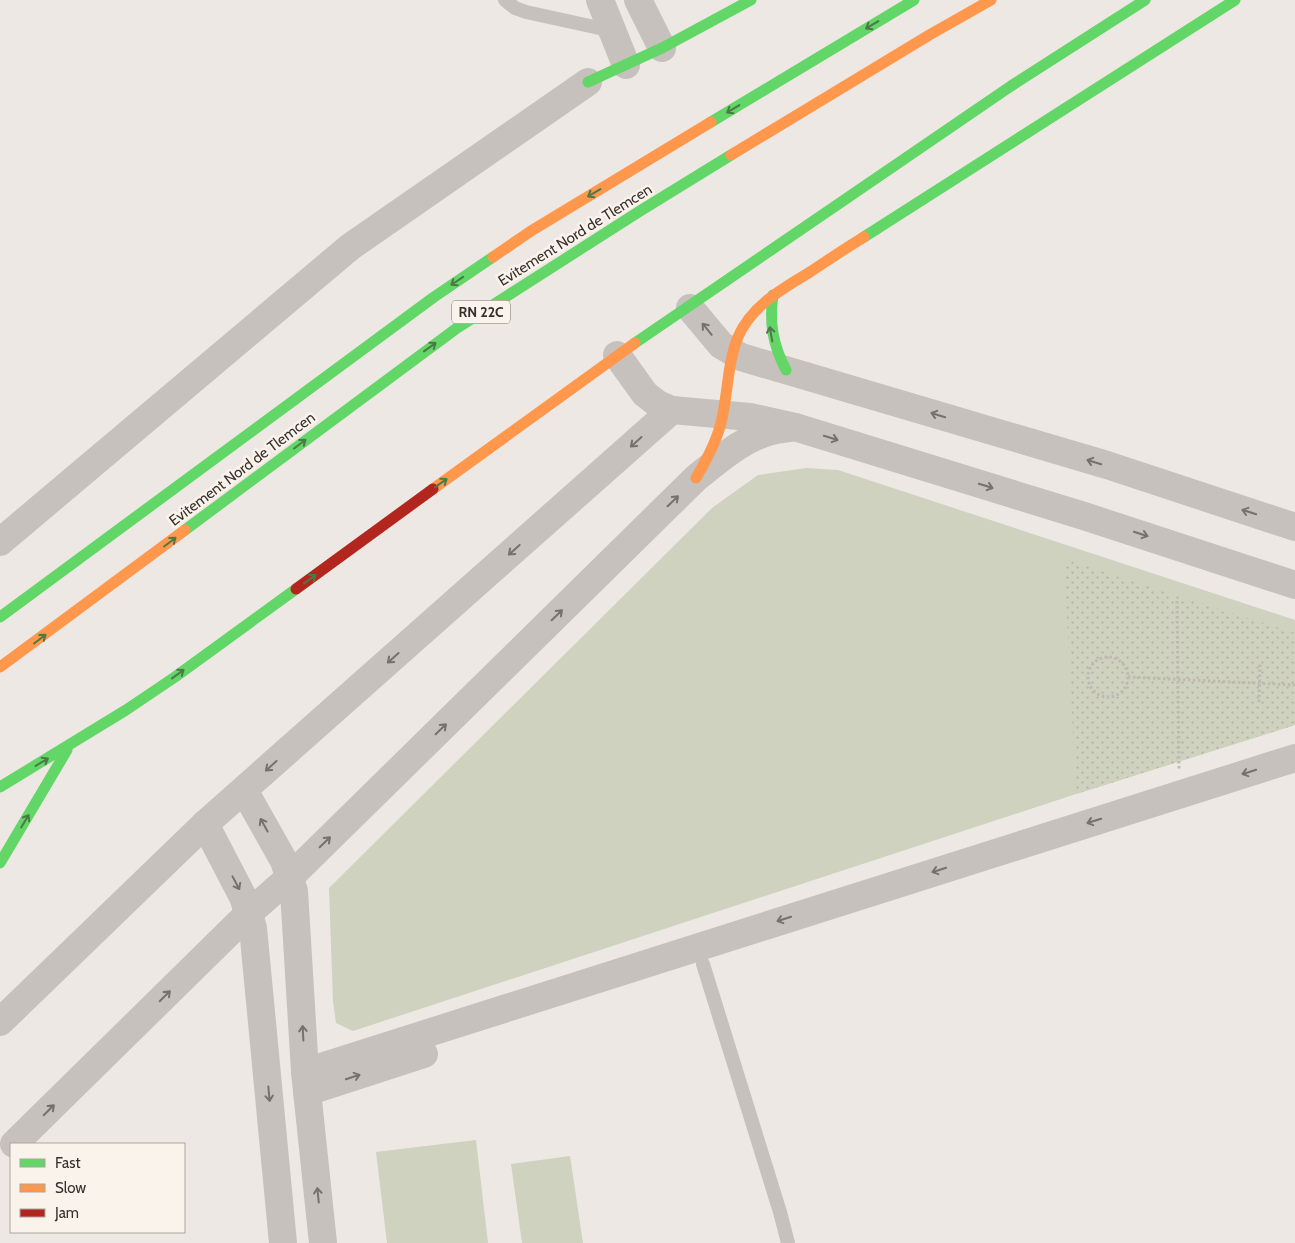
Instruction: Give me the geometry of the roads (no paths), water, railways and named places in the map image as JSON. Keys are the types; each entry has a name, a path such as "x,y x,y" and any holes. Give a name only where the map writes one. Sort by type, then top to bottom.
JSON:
{"main road":[{"path":"588,82 662,48 751,0"},
{"name":"Evitement Nord de Tlemcen","path":"0,618 434,297 530,231 914,0"},
{"name":"Evitement Nord de Tlemcen","path":"0,667 368,392 457,328 640,211 992,0"},
{"path":"0,787 68,747 175,677 617,355 690,308 995,95 1145,0"},
{"path":"696,478 708,458 717,437 723,415 732,352 743,326 762,303 773,294 1235,0"},
{"path":"773,294 770,310 772,341 786,370"},
{"path":"0,862 68,747"}],"street":[{"path":"600,0 626,65"},
{"path":"638,0 662,48"},
{"path":"0,542 350,247 588,82"},
{"path":"690,308 712,336 741,357 1106,465 1295,527"},
{"path":"617,355 645,394 658,404 672,410 750,417 795,427 1087,517 1295,585"},
{"path":"0,1022 205,824 672,410"},
{"path":"15,1143 249,913 290,877 696,478 722,457 754,438 771,431 795,427"},
{"path":"306,1082 1180,794 1295,758"},
{"path":"306,1082 703,964 1295,776"},
{"path":"244,790 284,861 290,877 296,905 306,1082 323,1243"},
{"path":"205,824 249,913 254,944 283,1243"},
{"path":"0,1158 10,1148"}],"lane":[{"path":"505,0 526,12 612,31"},
{"path":"703,964 788,1243"}]}
